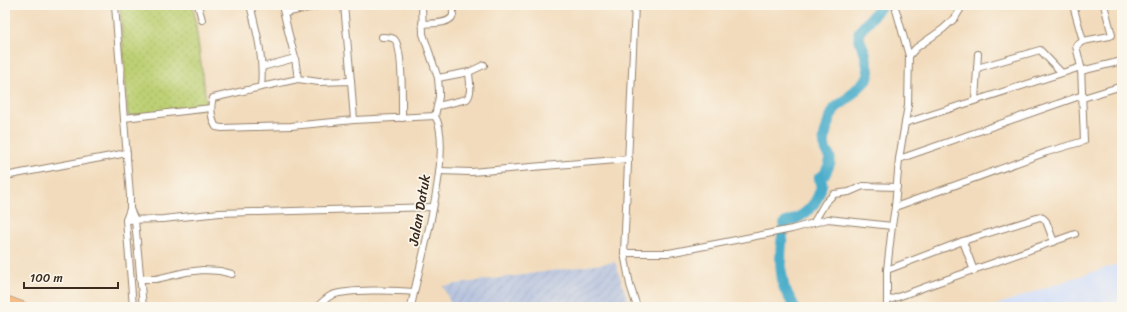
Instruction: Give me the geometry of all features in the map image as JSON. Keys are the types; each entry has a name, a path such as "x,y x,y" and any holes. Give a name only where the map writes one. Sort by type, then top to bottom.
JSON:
{"highway":[{"path":"5,300 24,307"}],"street":[{"path":"115,5 130,209 135,220 143,307"},
{"path":"198,5 202,20"},
{"path":"250,5 259,41 262,66 261,87"},
{"path":"282,5 295,58 298,79"},
{"path":"285,13 321,5"},
{"path":"344,5 354,120"},
{"path":"351,81 319,82 298,79 215,97 212,100 211,108 215,126 222,128 291,126 354,120 435,116 438,106 438,78 425,42 422,24 422,5"},
{"path":"422,24 446,22 450,20 453,15 453,5"},
{"path":"635,5 624,253 630,285 637,307"},
{"path":"909,56 916,48 943,29 955,18 963,5"},
{"path":"895,207 1047,152 1084,141 1081,69 1076,46 1083,41 1112,35 1104,5"},
{"path":"1074,8 1083,41"},
{"path":"896,10 909,56 908,105 899,159 887,270 887,304 925,287 1075,234"},
{"path":"382,37 393,38 398,45 404,118"},
{"path":"977,68 1040,50 1061,72"},
{"path":"975,100 978,54"},
{"path":"262,66 295,58"},
{"path":"905,123 1061,72 1122,61"},
{"path":"438,78 469,72 484,65"},
{"path":"438,106 467,99 470,96 469,72"},
{"path":"899,159 1083,96 1122,86"},
{"path":"124,118 211,108"},
{"name":"Jalan Datuk","path":"411,307 423,256 439,171 440,134 438,122 435,116"},
{"path":"5,176 127,153"},
{"path":"439,171 471,172 629,159"},
{"path":"814,222 828,199 834,194 849,192 863,186 897,187"},
{"path":"126,220 163,219 220,213 422,206 433,207"},
{"path":"130,209 126,220 133,307"},
{"path":"887,270 963,241 1006,227 1042,218 1046,221 1054,242"},
{"path":"624,253 669,254 777,232 824,219 892,226"},
{"path":"963,241 974,270"},
{"path":"140,279 156,279 198,271 220,271 232,274"},
{"path":"317,307 326,298 336,294 397,291 414,292"}],"shaded area":[{"path":"615,262 630,307 452,307 443,286"},
{"path":"1122,263 1122,307 991,307 1073,278"}],"green space":[{"path":"120,5 193,5 207,108 128,116"}],"waterway":[{"path":"794,307 784,287 781,271 781,247 785,223 805,213 810,209 817,198 822,183 819,178 825,174 830,163 830,158 825,149 824,138 829,120 835,108 846,100 867,79 869,74 865,53 859,39 859,32 882,5"}]}
